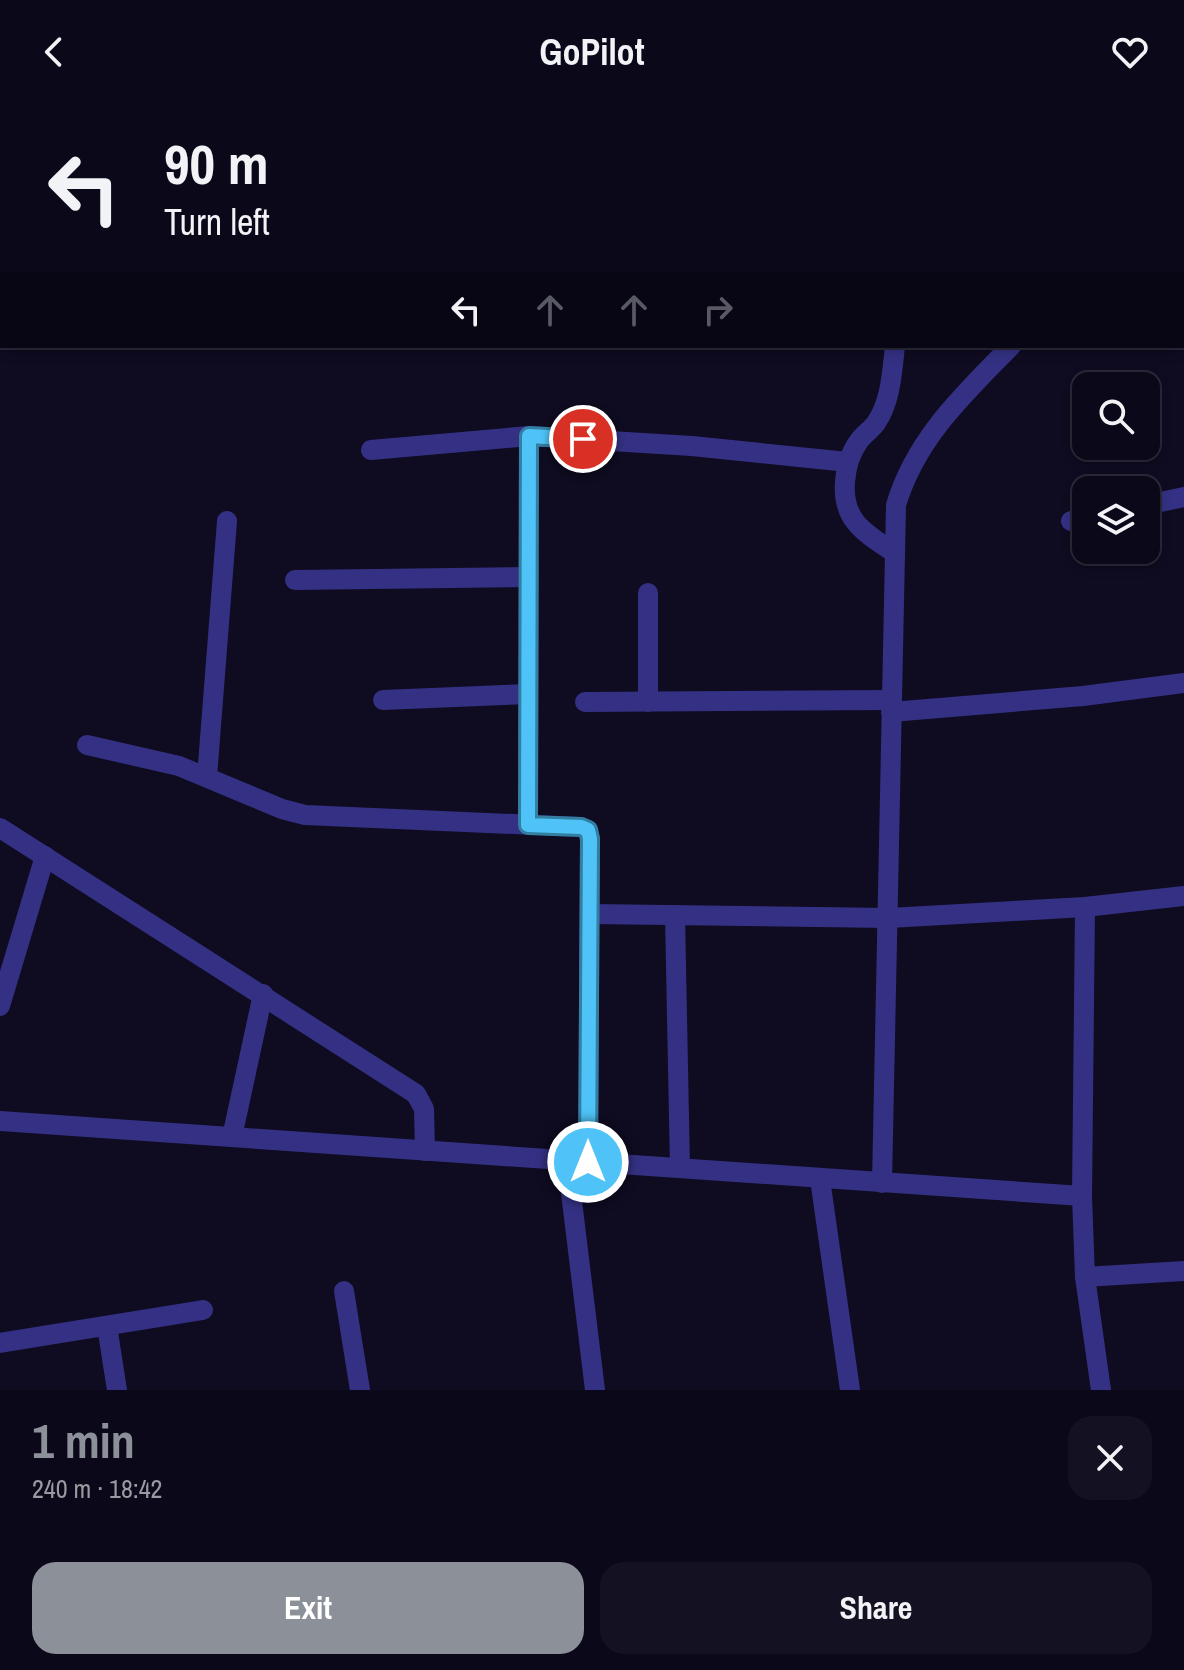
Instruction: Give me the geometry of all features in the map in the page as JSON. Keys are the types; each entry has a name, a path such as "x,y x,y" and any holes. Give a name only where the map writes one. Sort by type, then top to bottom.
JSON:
{"street":[{"path":"895,348 890,391 876,423 858,442 848,462 844,492 845,508 865,533 895,553"},
{"path":"882,1183 896,505 904,478 917,452 958,400 1009,348"},
{"path":"371,450 529,436 692,446 848,462"},
{"path":"528,825 529,436"},
{"path":"1160,502 1184,497"},
{"path":"207,777 227,521"},
{"path":"295,580 528,577"},
{"path":"648,593 648,702"},
{"path":"585,702 891,706 1083,696 1184,683"},
{"path":"383,700 528,694"},
{"path":"87,745 179,766 282,809 305,815 581,827 588,830 588,1162"},
{"path":"0,828 416,1094 424,1109 425,1151"},
{"path":"0,1006 45,856"},
{"path":"590,914 889,918 1085,907 1184,896"},
{"path":"1085,907 1082,1196 1085,1277 1101,1390"},
{"path":"675,915 680,1168"},
{"path":"232,1137 263,994"},
{"path":"0,1121 1082,1196"},
{"path":"567,1160 595,1390"},
{"path":"820,1179 850,1390"},
{"path":"1085,1277 1184,1271"},
{"path":"344,1291 360,1390"},
{"path":"0,1343 203,1310"},
{"path":"107,1326 117,1390"}],"route":[{"path":"583,439 529,436 528,825 581,827 588,830 590,839 588,1162"}]}
